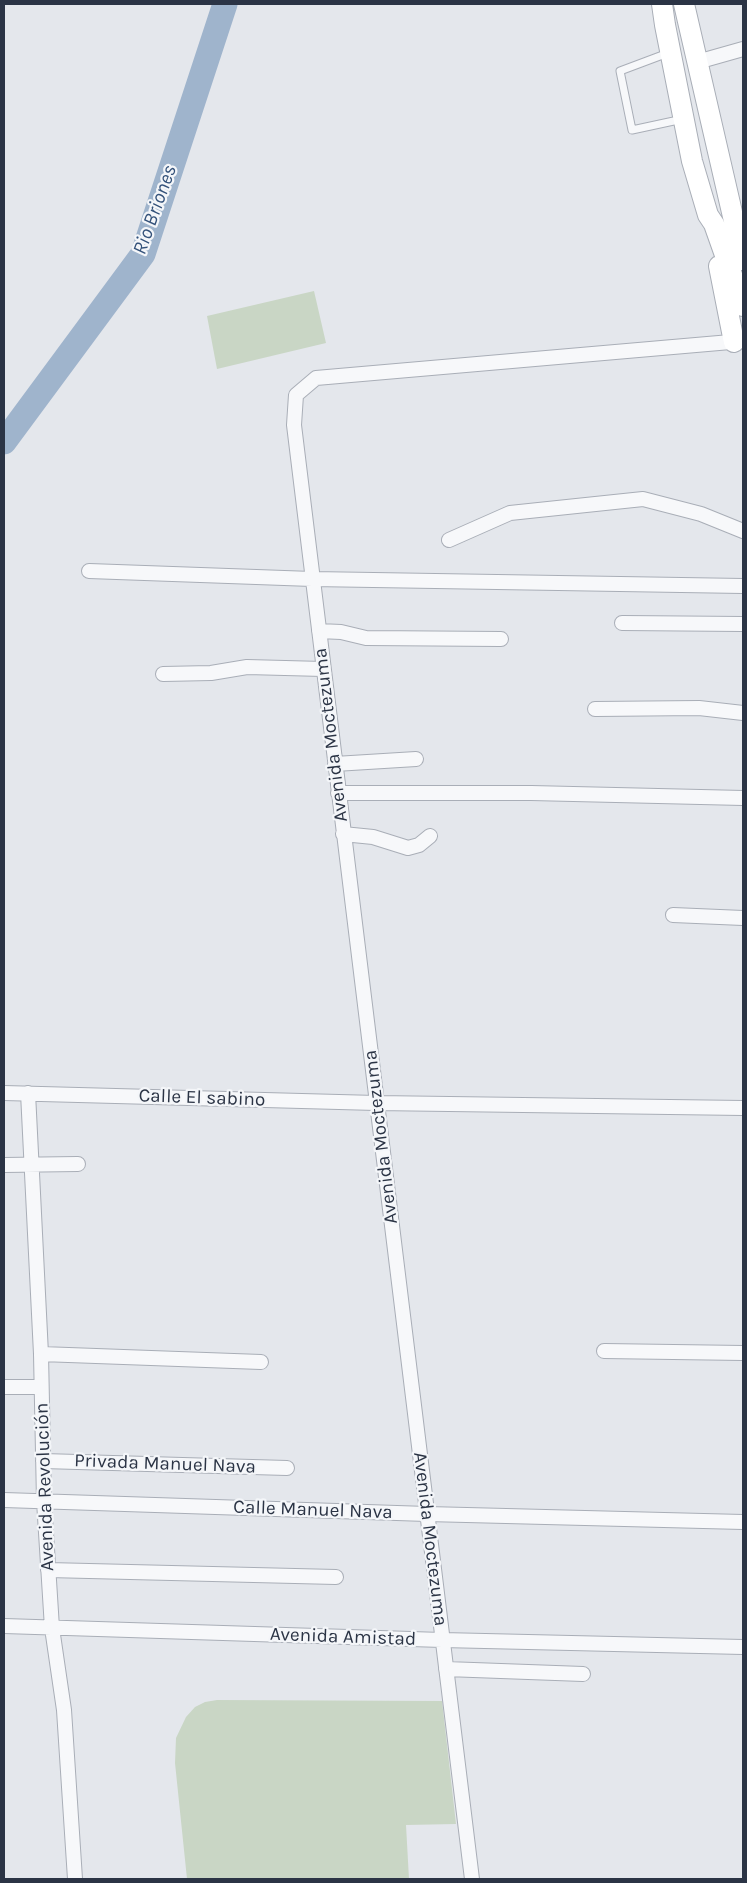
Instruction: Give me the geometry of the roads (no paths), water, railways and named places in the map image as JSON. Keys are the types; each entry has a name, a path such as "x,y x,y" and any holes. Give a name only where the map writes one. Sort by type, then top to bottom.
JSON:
{"main road":[{"path":"662,4 692,161 708,215 738,342"},
{"path":"684,4 743,260"},
{"path":"692,161 720,158"},
{"path":"708,215 714,224 743,306"}],"street":[{"path":"697,62 743,49"},
{"name":"Avenida Moctezuma","path":"472,1879 312,579 294,425 296,395 316,378 738,342"},
{"path":"449,540 510,513 643,499 701,514 743,531"},
{"path":"89,572 312,579 743,586"},
{"path":"622,623 743,624"},
{"path":"319,631 341,632 366,638 501,639"},
{"path":"163,674 211,673 247,666 323,669"},
{"path":"595,709 699,708 743,713"},
{"path":"335,764 416,759"},
{"path":"338,793 531,793 743,798"},
{"path":"343,834 373,837 408,848 419,845 430,836"},
{"path":"673,915 743,918"},
{"name":"Calle El sabino","path":"4,1093 376,1103 743,1108"},
{"name":"Avenida Revolución","path":"28,1093 41,1354 44,1501 48,1570 52,1628 64,1710 75,1879"},
{"path":"4,1165 78,1164"},
{"path":"604,1351 743,1354"},
{"path":"41,1354 261,1362"},
{"path":"4,1387 41,1388"},
{"name":"Privada Manuel Nava","path":"43,1461 287,1468"},
{"name":"Calle Manuel Nava","path":"4,1500 743,1522"},
{"path":"48,1570 336,1578"},
{"name":"Avenida Amistad","path":"4,1626 442,1640 743,1647"},
{"path":"446,1669 583,1674"}],"lane":[{"path":"670,53 620,71 632,130 684,119"}],"waterway":[{"name":"Rio Briones","path":"4,442 143,254 225,4"}]}
